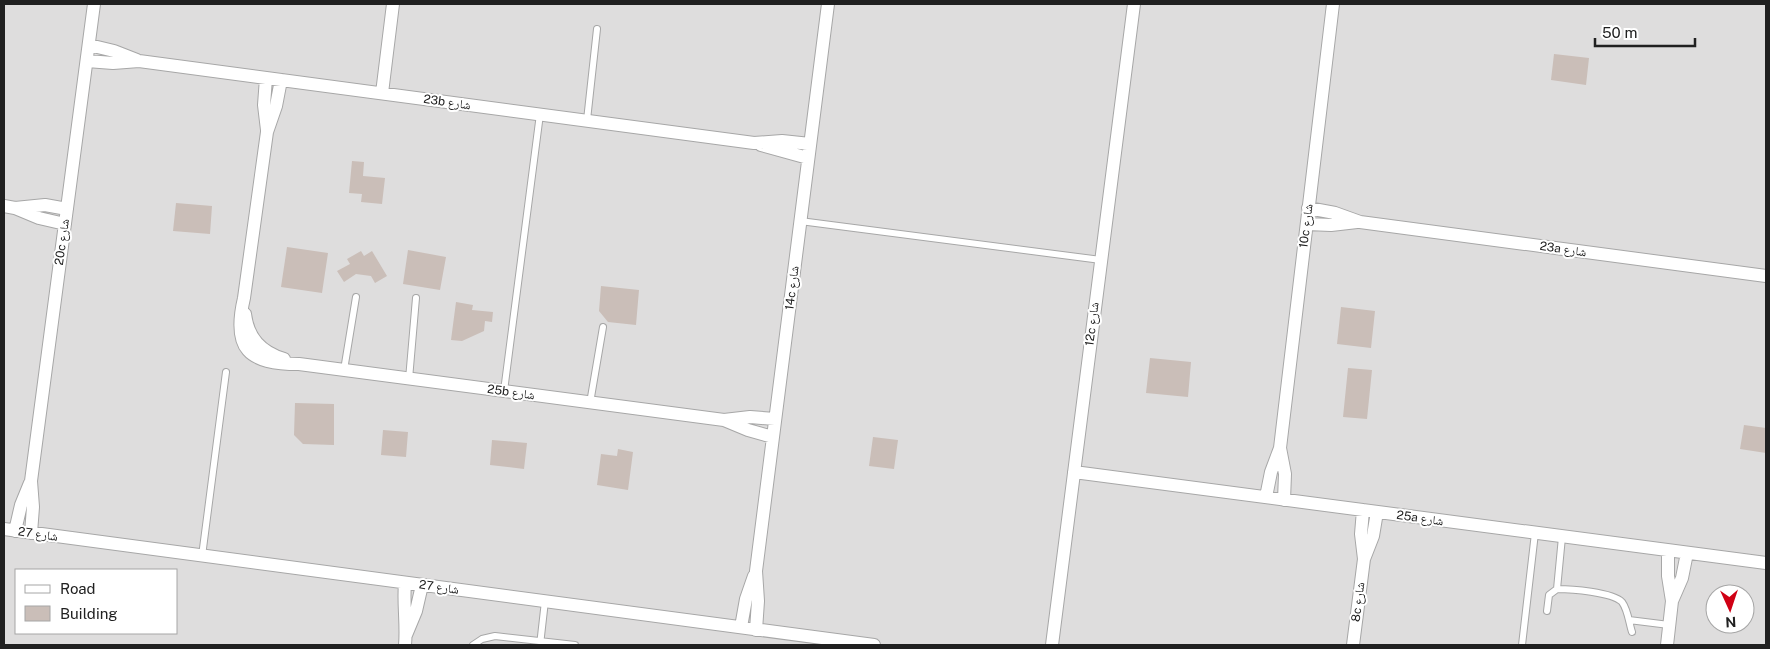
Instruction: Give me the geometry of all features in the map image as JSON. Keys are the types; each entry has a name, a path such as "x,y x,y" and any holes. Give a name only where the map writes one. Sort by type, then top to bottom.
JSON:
{"street":[{"name":"20c شارع","path":"31,533 33,507 31,481 94,4"},
{"path":"382,93 393,4"},
{"name":"14c شارع","path":"756,630 758,600 756,572 828,4"},
{"name":"12c شارع","path":"1052,645 1134,4"},
{"name":"10c شارع","path":"1266,497 1271,472 1280,448 1333,4"},
{"name":"23b شارع","path":"88,45 114,51 139,61"},
{"name":"23b شارع","path":"86,61 139,61 587,120 754,143 808,158"},
{"name":"25b شارع","path":"266,78 264,105 267,132"},
{"name":"25b شارع","path":"281,80 276,106 267,132 244,298 247,324 253,340 266,352 299,364 590,403 724,420 750,417 775,419"},
{"name":"23b شارع","path":"754,143 782,141 810,144"},
{"path":"9,207 45,205 67,209"},
{"path":"9,207 39,218 65,224"},
{"name":"23a شارع","path":"1308,208 1335,213 1360,222 1766,276"},
{"name":"23a شارع","path":"1307,224 1331,225 1360,222"},
{"name":"25b شارع","path":"724,420 748,430 773,437"},
{"name":"10c شارع","path":"1280,448 1285,474 1284,500"},
{"name":"25a شارع","path":"1074,472 1766,563"},
{"name":"20c شارع","path":"9,530 31,481"},
{"name":"8c شارع","path":"1353,645 1364,559 1363,510"},
{"name":"8c شارع","path":"1364,559 1373,536 1377,512"},
{"name":"شارع 27","path":"9,530 874,645"},
{"path":"1667,645 1672,601 1668,576 1668,550"},
{"path":"1672,601 1682,578 1686,553"},
{"name":"14c شارع","path":"741,627 746,599 756,572"},
{"path":"405,583 405,640"},
{"path":"405,640 416,611 422,585"}],"lane":[{"path":"587,120 597,29"},
{"path":"504,391 540,114"},
{"path":"800,221 1101,260"},
{"path":"344,370 356,297"},
{"path":"410,379 416,298"},
{"path":"590,403 603,327"},
{"path":"202,556 226,372"},
{"path":"1522,645 1535,533"},
{"path":"1557,589 1562,536"},
{"path":"1547,611 1549,595 1557,589 1615,597 1622,603 1632,632"},
{"path":"541,643 545,601"},
{"path":"1628,620 1669,626"},
{"path":"474,645 482,639 495,636 541,643 575,645"}],"shaded area":[{"path":"4,4 1766,4 1766,645 4,645"}],"building":[{"path":"1554,54 1589,58 1586,85 1551,80"},
{"path":"352,161 364,162 363,176 385,178 382,204 361,202 362,194 349,193"},
{"path":"176,203 212,206 210,234 173,231"},
{"path":"287,247 328,253 322,293 281,287"},
{"path":"408,250 446,257 440,290 403,284"},
{"path":"361,251 364,256 372,251 387,276 375,283 371,276 356,274 344,282 337,271 350,264 347,259"},
{"path":"601,286 639,290 636,325 608,322 599,311"},
{"path":"456,302 473,305 472,310 493,312 492,322 485,321 484,331 462,341 451,340"},
{"path":"1341,307 1375,311 1371,348 1337,344"},
{"path":"1150,358 1191,362 1188,397 1146,393"},
{"path":"1348,368 1372,370 1367,419 1343,417"},
{"path":"295,403 334,404 334,445 303,444 294,435"},
{"path":"1744,425 1766,428 1766,453 1740,449"},
{"path":"383,430 408,432 406,457 381,455"},
{"path":"873,437 898,440 894,469 869,466"},
{"path":"492,440 527,443 524,469 490,465"},
{"path":"618,449 633,452 628,490 597,485 601,454 617,456"}]}
